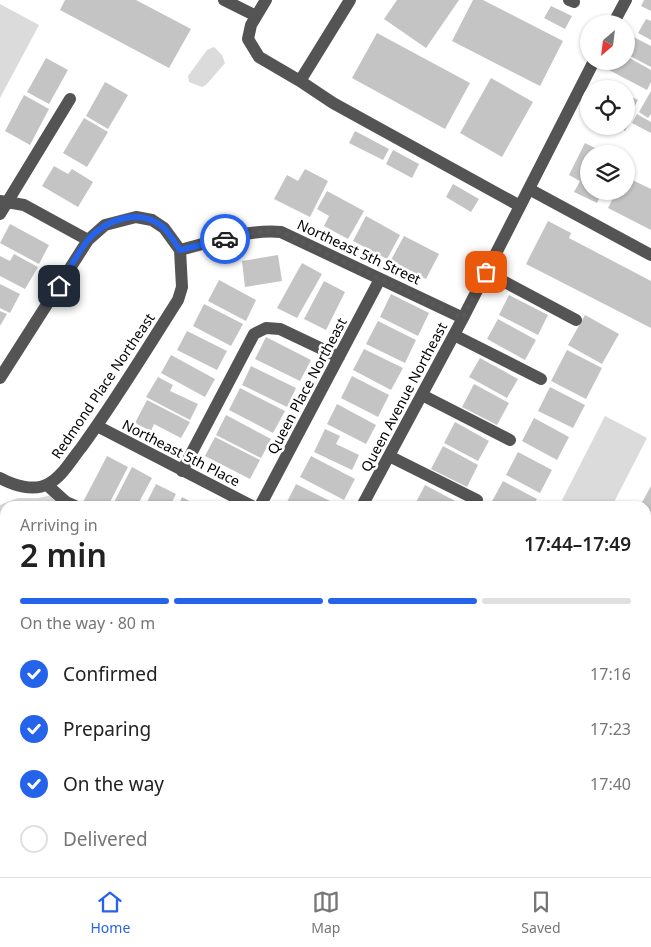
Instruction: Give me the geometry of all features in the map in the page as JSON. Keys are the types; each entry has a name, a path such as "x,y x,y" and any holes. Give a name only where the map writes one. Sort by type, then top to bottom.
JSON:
{"street":[{"path":"224,0 256,16"},
{"path":"266,0 250,25 248,39 259,57 333,103 520,206"},
{"path":"300,81 350,0"},
{"path":"618,15 626,0"},
{"name":"Queen Avenue Northeast","path":"365,501 463,318 589,70"},
{"path":"0,214 4,201 70,99"},
{"path":"529,189 651,255"},
{"path":"4,201 24,205 88,240"},
{"path":"0,378 88,240 105,225 136,216 152,220 164,228 180,250"},
{"name":"Northeast 5th Street","path":"180,250 250,233 281,232 463,318"},
{"name":"Redmond Place Northeast","path":"47,485 62,473 97,426 178,300 182,287 180,250"},
{"path":"486,272 576,320"},
{"name":"Queen Place Northeast","path":"263,501 380,279"},
{"path":"182,470 254,334 266,328 280,329 339,357"},
{"path":"454,335 541,379"},
{"path":"422,395 510,440"},
{"name":"Northeast 5th Place","path":"97,426 242,501"},
{"path":"389,456 477,500"},
{"path":"0,478 16,486 33,487 47,485 65,501"}],"shaded area":[{"path":"0,4 39,25 0,98"},
{"path":"214,47 222,55 225,63 206,85 202,87 189,82 188,76 207,50"},
{"path":"605,416 647,438 615,501 562,500"},
{"path":"52,495 57,501 10,501 18,498 38,498"}],"building":[{"path":"65,0 136,0 191,29 169,68 60,10"},
{"path":"397,0 459,0 426,48 384,19"},
{"path":"473,0 483,0 563,41 540,86 452,41"},
{"path":"644,0 651,0 651,11 641,6"},
{"path":"551,6 572,16 565,29 544,18"},
{"path":"646,19 651,21 651,40 638,33"},
{"path":"377,33 470,83 445,129 352,78"},
{"path":"635,38 651,46 651,67 635,59"},
{"path":"46,58 68,70 49,104 27,92"},
{"path":"635,61 651,70 651,82 647,90 635,84 635,80 628,80 609,70 635,70"},
{"path":"491,78 533,102 502,157 460,133"},
{"path":"105,82 128,95 108,129 86,116"},
{"path":"651,91 651,114 648,118 639,112"},
{"path":"24,95 49,109 30,145 5,131"},
{"path":"637,114 651,122 651,133 635,125"},
{"path":"84,118 108,132 87,167 63,153"},
{"path":"355,131 389,149 383,160 349,143"},
{"path":"393,150 419,164 412,178 386,164"},
{"path":"580,153 580,181 569,175"},
{"path":"54,166 68,174 72,169 93,182 78,207 42,186"},
{"path":"305,169 328,181 310,217 274,199 287,175 298,181"},
{"path":"580,181 580,195 574,192"},
{"path":"635,181 651,189 651,230 608,208 612,200 635,200"},
{"path":"453,184 479,199 471,212 446,197"},
{"path":"327,191 364,211 348,239 324,226 329,216 317,209"},
{"path":"366,216 400,235 387,259 353,241"},
{"path":"548,221 571,233 569,238 651,281 651,328 526,264"},
{"path":"10,224 49,245 39,264 0,243"},
{"path":"404,236 439,254 426,279 391,260"},
{"path":"14,254 38,267 25,289 0,276 0,256 10,261"},
{"path":"278,255 282,281 245,287 242,261"},
{"path":"302,263 322,274 297,318 277,308"},
{"path":"219,280 256,300 246,321 208,301"},
{"path":"324,281 345,292 326,330 304,319"},
{"path":"0,284 20,294 10,313 0,308"},
{"path":"391,294 429,313 418,336 380,317"},
{"path":"509,295 548,315 538,335 499,315"},
{"path":"204,304 243,324 231,346 193,326"},
{"path":"0,311 7,314 0,326"},
{"path":"585,315 619,334 602,364 568,345"},
{"path":"498,319 536,340 525,360 487,339"},
{"path":"378,321 416,340 405,363 366,344"},
{"path":"187,331 227,351 217,370 177,350"},
{"path":"266,337 311,360 300,381 255,359"},
{"path":"364,349 403,368 391,390 353,370"},
{"path":"567,350 602,368 586,399 551,381"},
{"path":"171,355 215,379 205,397 161,373"},
{"path":"480,358 518,379 507,398 469,377"},
{"path":"251,366 296,388 287,407 242,385"},
{"path":"352,376 389,395 378,417 341,398"},
{"path":"158,377 173,385 170,391 198,404 190,420 146,397"},
{"path":"474,384 509,403 497,425 462,407"},
{"path":"550,387 585,405 573,428 538,411"},
{"path":"240,388 285,411 273,433 229,410"},
{"path":"147,400 190,422 181,438 154,424 151,431 135,423"},
{"path":"337,404 376,425 366,444 327,424"},
{"path":"226,415 271,439 261,458 216,435"},
{"path":"534,418 569,437 557,460 522,441"},
{"path":"455,422 489,441 478,461 444,443"},
{"path":"325,429 340,436 336,444 359,455 352,470 314,452"},
{"path":"215,437 260,460 250,479 205,456"},
{"path":"443,446 478,465 467,487 431,469"},
{"path":"518,452 552,470 540,493 506,475"},
{"path":"107,456 128,467 111,501 84,501"},
{"path":"311,456 355,479 344,500 300,477"},
{"path":"132,467 152,478 140,501 115,501"},
{"path":"503,481 537,499 536,501 492,501"},
{"path":"156,484 176,494 172,501 148,501"},
{"path":"296,484 330,501 288,501"},
{"path":"425,485 455,501 417,501"},
{"path":"651,486 651,501 643,501"},
{"path":"182,497 190,501 180,501"}],"way so far":[{"path":"225,239 250,233 281,232 463,318 486,272"}],"route":[{"path":"59,286 88,240 105,225 120,220 136,216 152,220 164,228 180,250 225,239"}]}
